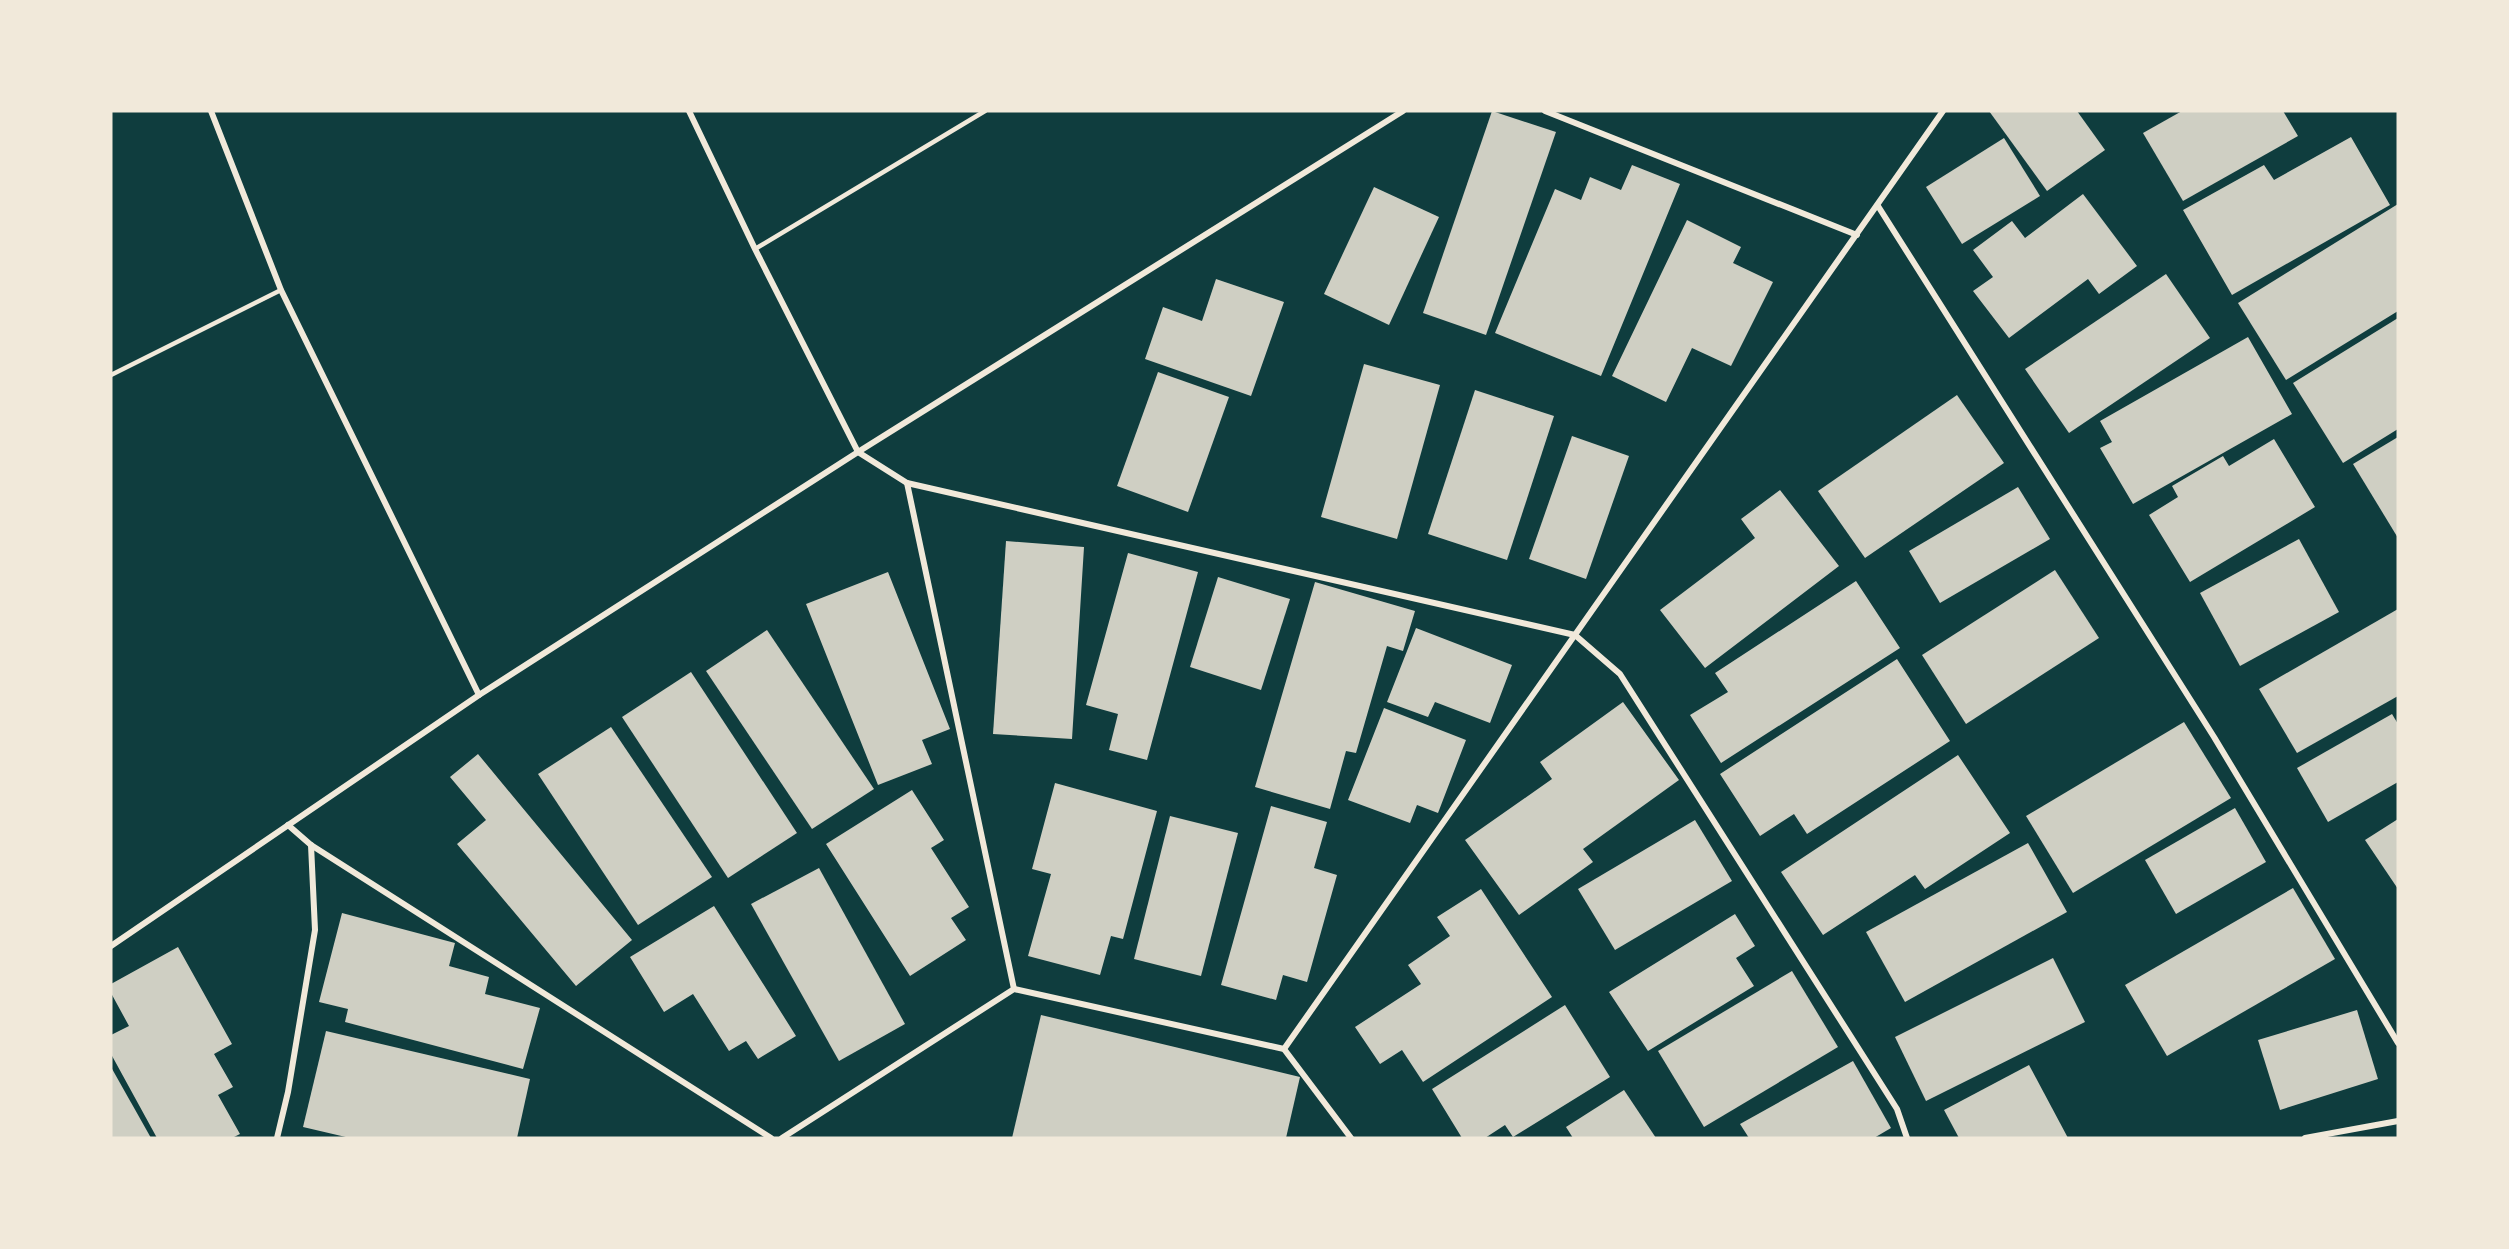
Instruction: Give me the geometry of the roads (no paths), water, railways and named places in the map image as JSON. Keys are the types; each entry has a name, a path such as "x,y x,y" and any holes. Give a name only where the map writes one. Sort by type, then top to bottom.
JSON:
{"street":[{"path":"211,111 281,290 479,695"},
{"path":"689,111 755,249 858,452 907,483 1575,635 1620,674 1897,1109 1907,1138"},
{"path":"111,946 479,695 858,452 1404,111"},
{"path":"1545,111 1857,235"},
{"path":"1284,1049 1943,111"},
{"path":"1878,206 2214,736 2398,1043"},
{"path":"907,483 1014,989"},
{"path":"288,825 310,845 771,1138"},
{"path":"277,1138 315,930 310,845"},
{"path":"782,1138 1014,989 1284,1049 1351,1138"},
{"path":"2305,1138 2398,1121"}],"lane":[{"path":"755,249 985,111"},
{"path":"111,375 281,290"}]}
